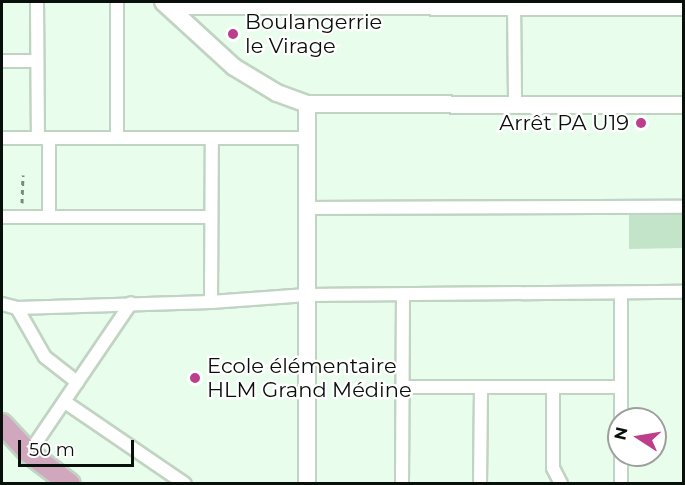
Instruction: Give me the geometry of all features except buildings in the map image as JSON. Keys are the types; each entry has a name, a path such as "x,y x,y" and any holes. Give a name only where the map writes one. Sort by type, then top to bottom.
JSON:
{"main road":[{"path":"2,424 28,453 70,483"}],"street":[{"path":"37,2 37,61 49,217"},
{"path":"117,2 117,138"},
{"path":"166,5 623,5 684,9"},
{"path":"166,5 247,76 277,93 308,104 684,105"},
{"path":"514,5 515,104"},
{"path":"2,61 37,61"},
{"path":"307,483 308,104"},
{"path":"2,138 308,138"},
{"path":"212,138 212,302"},
{"path":"307,208 684,207"},
{"path":"2,217 211,217"},
{"path":"2,304 17,308 212,302 307,295 684,292"},
{"path":"621,293 621,407"},
{"path":"402,483 403,294"},
{"path":"28,453 131,303"},
{"path":"17,308 45,357 77,382"},
{"path":"402,387 621,387"},
{"path":"480,483 481,387"},
{"path":"553,387 553,468 561,483"},
{"path":"65,402 185,483"},
{"path":"621,467 621,483"}],"path":[{"path":"21,217 23,175"}],"green space":[{"path":"683,212 683,248 629,249 629,214"}],"place":[{"name":"Boulangerrie le Virage","path":"233,34"},
{"name":"Arrêt PA U19","path":"641,123"},
{"name":"Ecole élémentaire HLM Grand Médine","path":"195,378"}]}
